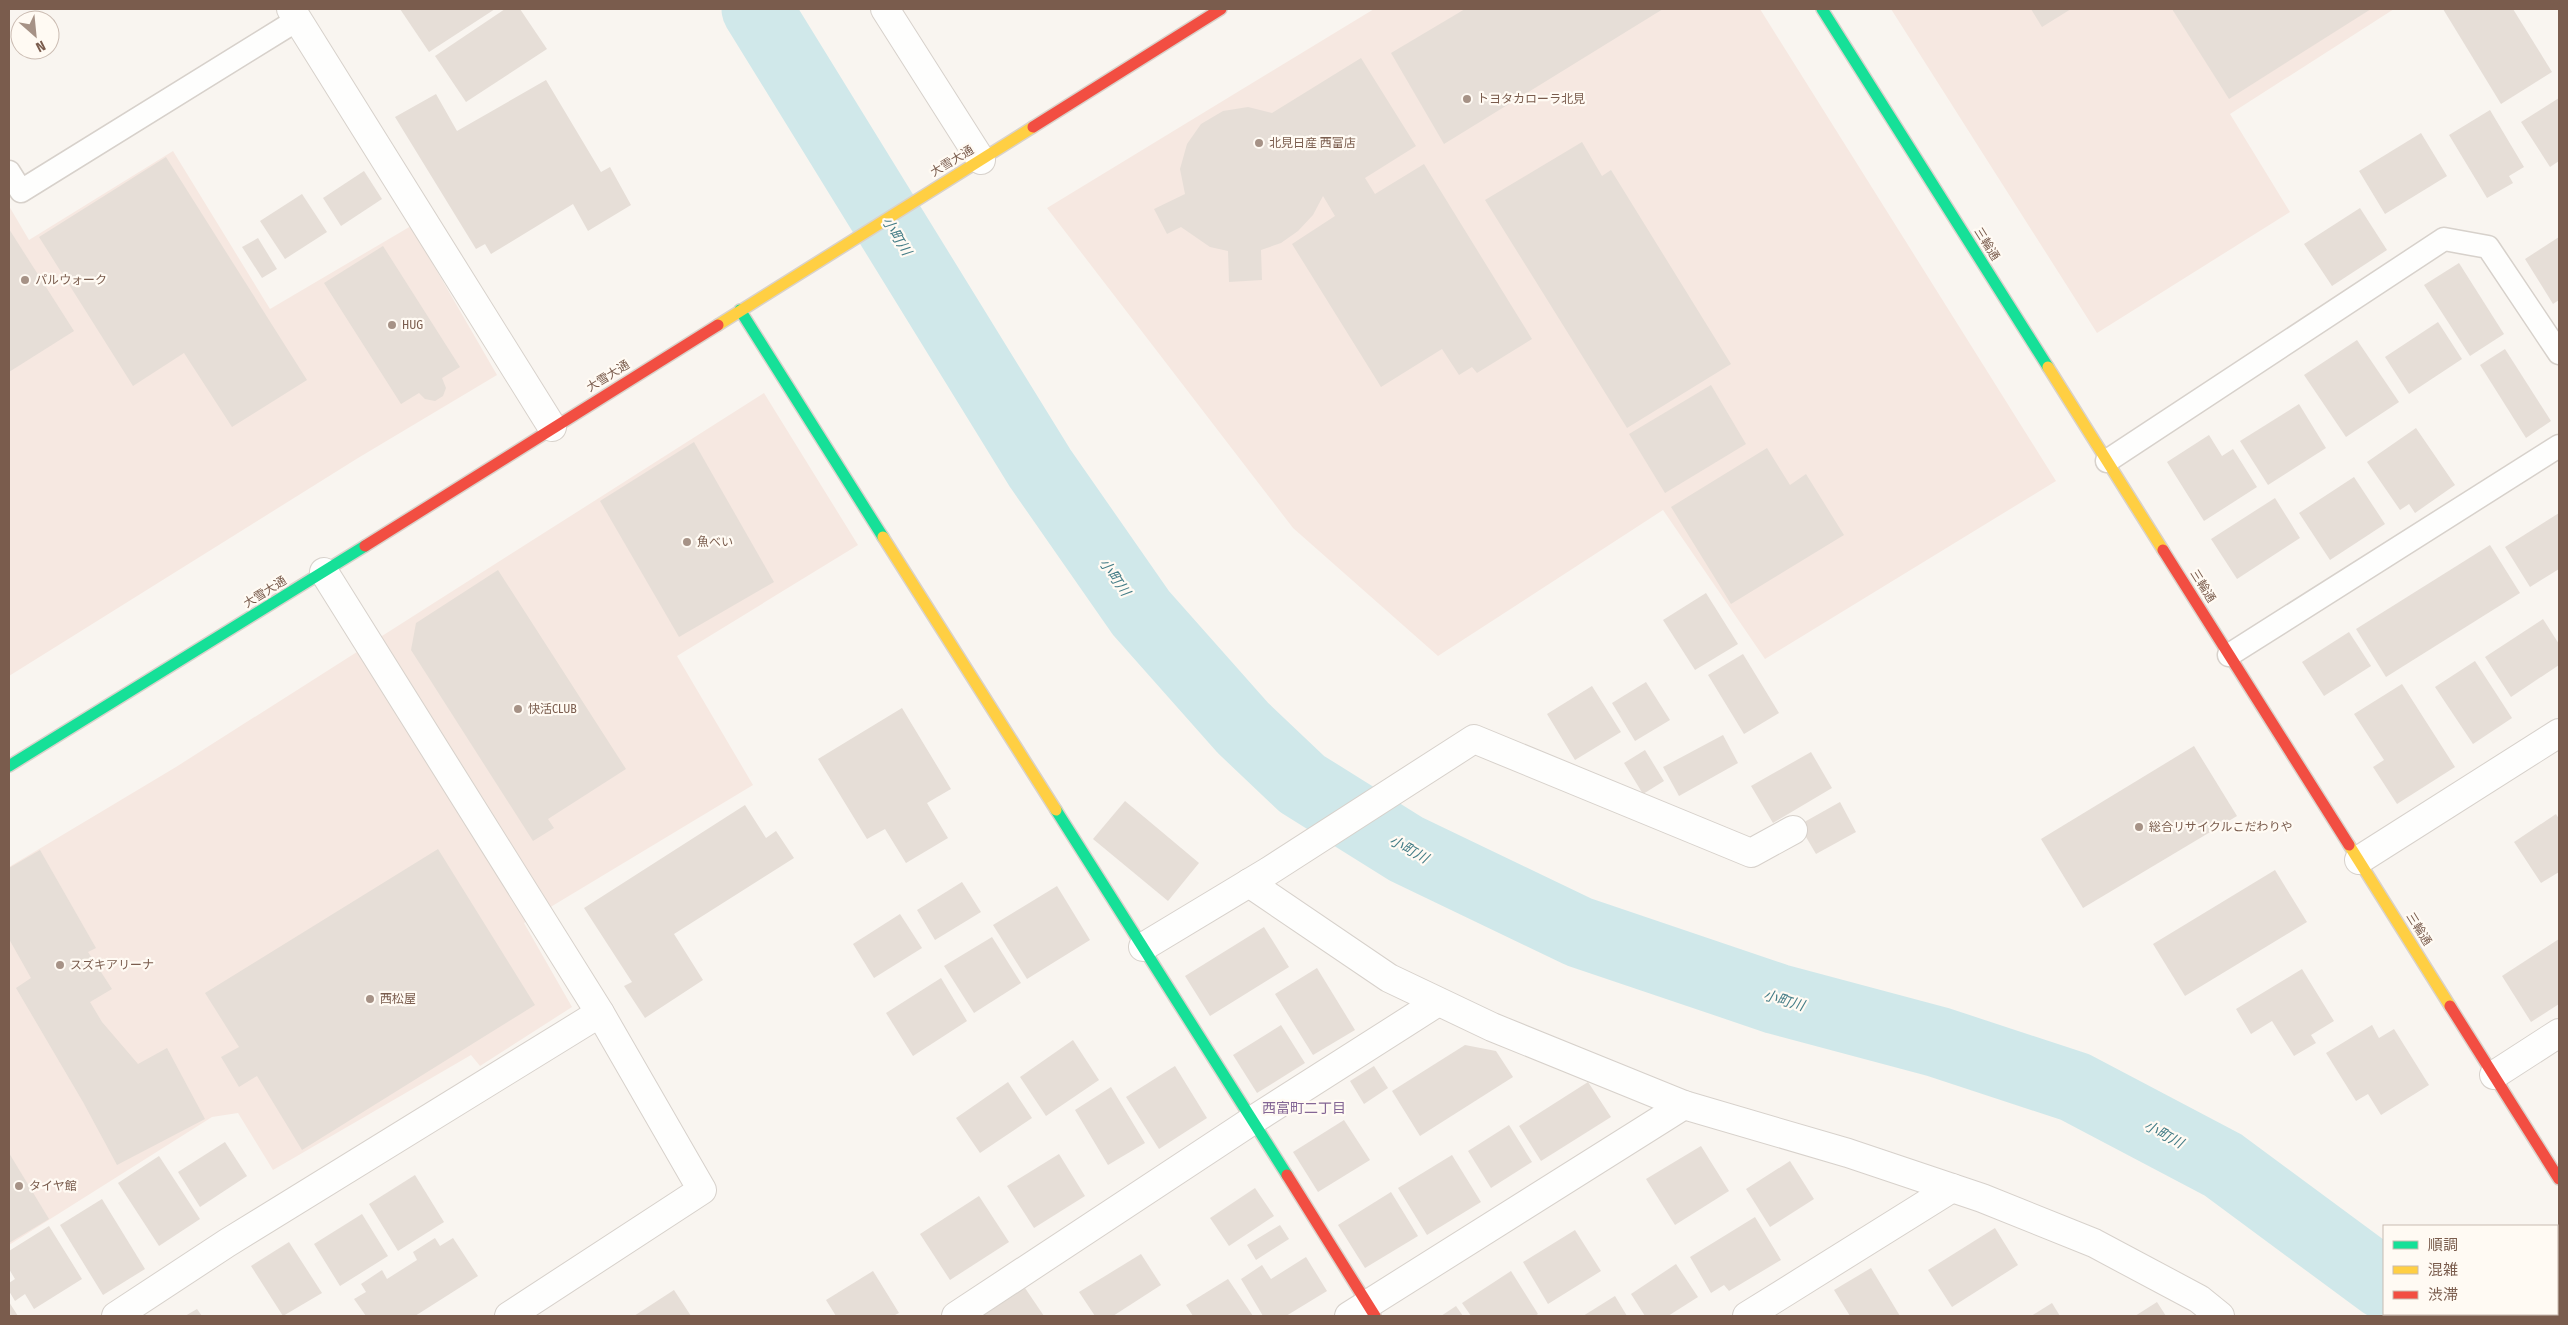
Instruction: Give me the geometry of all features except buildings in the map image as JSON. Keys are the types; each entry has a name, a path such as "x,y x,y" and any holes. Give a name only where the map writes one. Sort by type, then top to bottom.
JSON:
{"main road":[{"name":"大雪大通","path":"9,766 324,572 552,427 1221,9"},
{"name":"三輪通","path":"1822,9 2559,1179"},
{"path":"740,310 1253,1120 1364,1312"}],"street":[{"path":"885,9 981,160"},
{"path":"294,14 552,427"},
{"path":"324,572 600,1013 702,1190 509,1316"},
{"path":"2359,860 2559,733"},
{"path":"1143,947 1259,877 1474,740 1751,852 1793,830"},
{"path":"1259,877 1389,978 1492,1027 1684,1105 1848,1153 1952,1188 2094,1243 2199,1299 2220,1316"},
{"path":"956,1316 1253,1120 1438,1002"},
{"path":"116,1316 227,1243 600,1013"},
{"path":"2494,1075 2559,1033"},
{"path":"1364,1312 1684,1105"},
{"path":"1747,1316 1952,1188"}],"lane":[{"path":"9,172 21,191 294,14"},
{"path":"2107,461 2444,239 2488,247 2559,353"},
{"path":"2230,655 2559,446"}],"shaded area":[{"path":"1374,9 1760,9 2056,481 1765,659 1663,510 1438,656 1293,528 1047,208"},
{"path":"1891,9 2394,9 2230,114 2290,212 2097,333"},
{"path":"173,151 270,309 411,226 497,375 358,458 9,676 9,206 29,240"},
{"path":"764,393 858,545 677,656 753,785 524,923 572,1007 480,1066 471,1055 273,1170 238,1113 212,1117 9,1245 9,867 176,767"}],"waterway":[{"name":"小町川","path":"757,9 1040,468 1141,613 1243,728 1302,784 1406,849 1579,932 1777,999 1938,1042 2075,1087 2223,1165 2383,1283"}],"traffic: fast":[{"path":"1822,9 2048,367"},
{"path":"740,310 883,537"},
{"path":"9,766 365,546"},
{"path":"1056,810 1287,1175"}],"traffic: slow":[{"path":"718,325 1033,127"},
{"path":"2048,367 2163,550"},
{"path":"883,537 1056,810"},
{"path":"2349,845 2450,1006"}],"traffic: jam":[{"path":"1033,127 1221,9"},
{"path":"365,546 718,325"},
{"path":"2163,550 2349,845"},
{"path":"2450,1006 2559,1179"},
{"path":"1287,1175 1375,1316"}],"place":[{"name":"トヨタカローラ北見","path":"1467,99"},
{"name":"北見日産 西富店","path":"1259,143"},
{"name":"パルウォーク","path":"25,280"},
{"name":"HUG","path":"392,325"},
{"name":"魚べい","path":"687,542"},
{"name":"快活CLUB","path":"518,709"},
{"name":"総合リサイクルこだわりや","path":"2139,827"},
{"name":"スズキアリーナ","path":"60,965"},
{"name":"西松屋","path":"370,999"},
{"name":"タイヤ館","path":"19,1186"}],"district":[{"name":"西富町二丁目","path":"1304,1108"}]}
